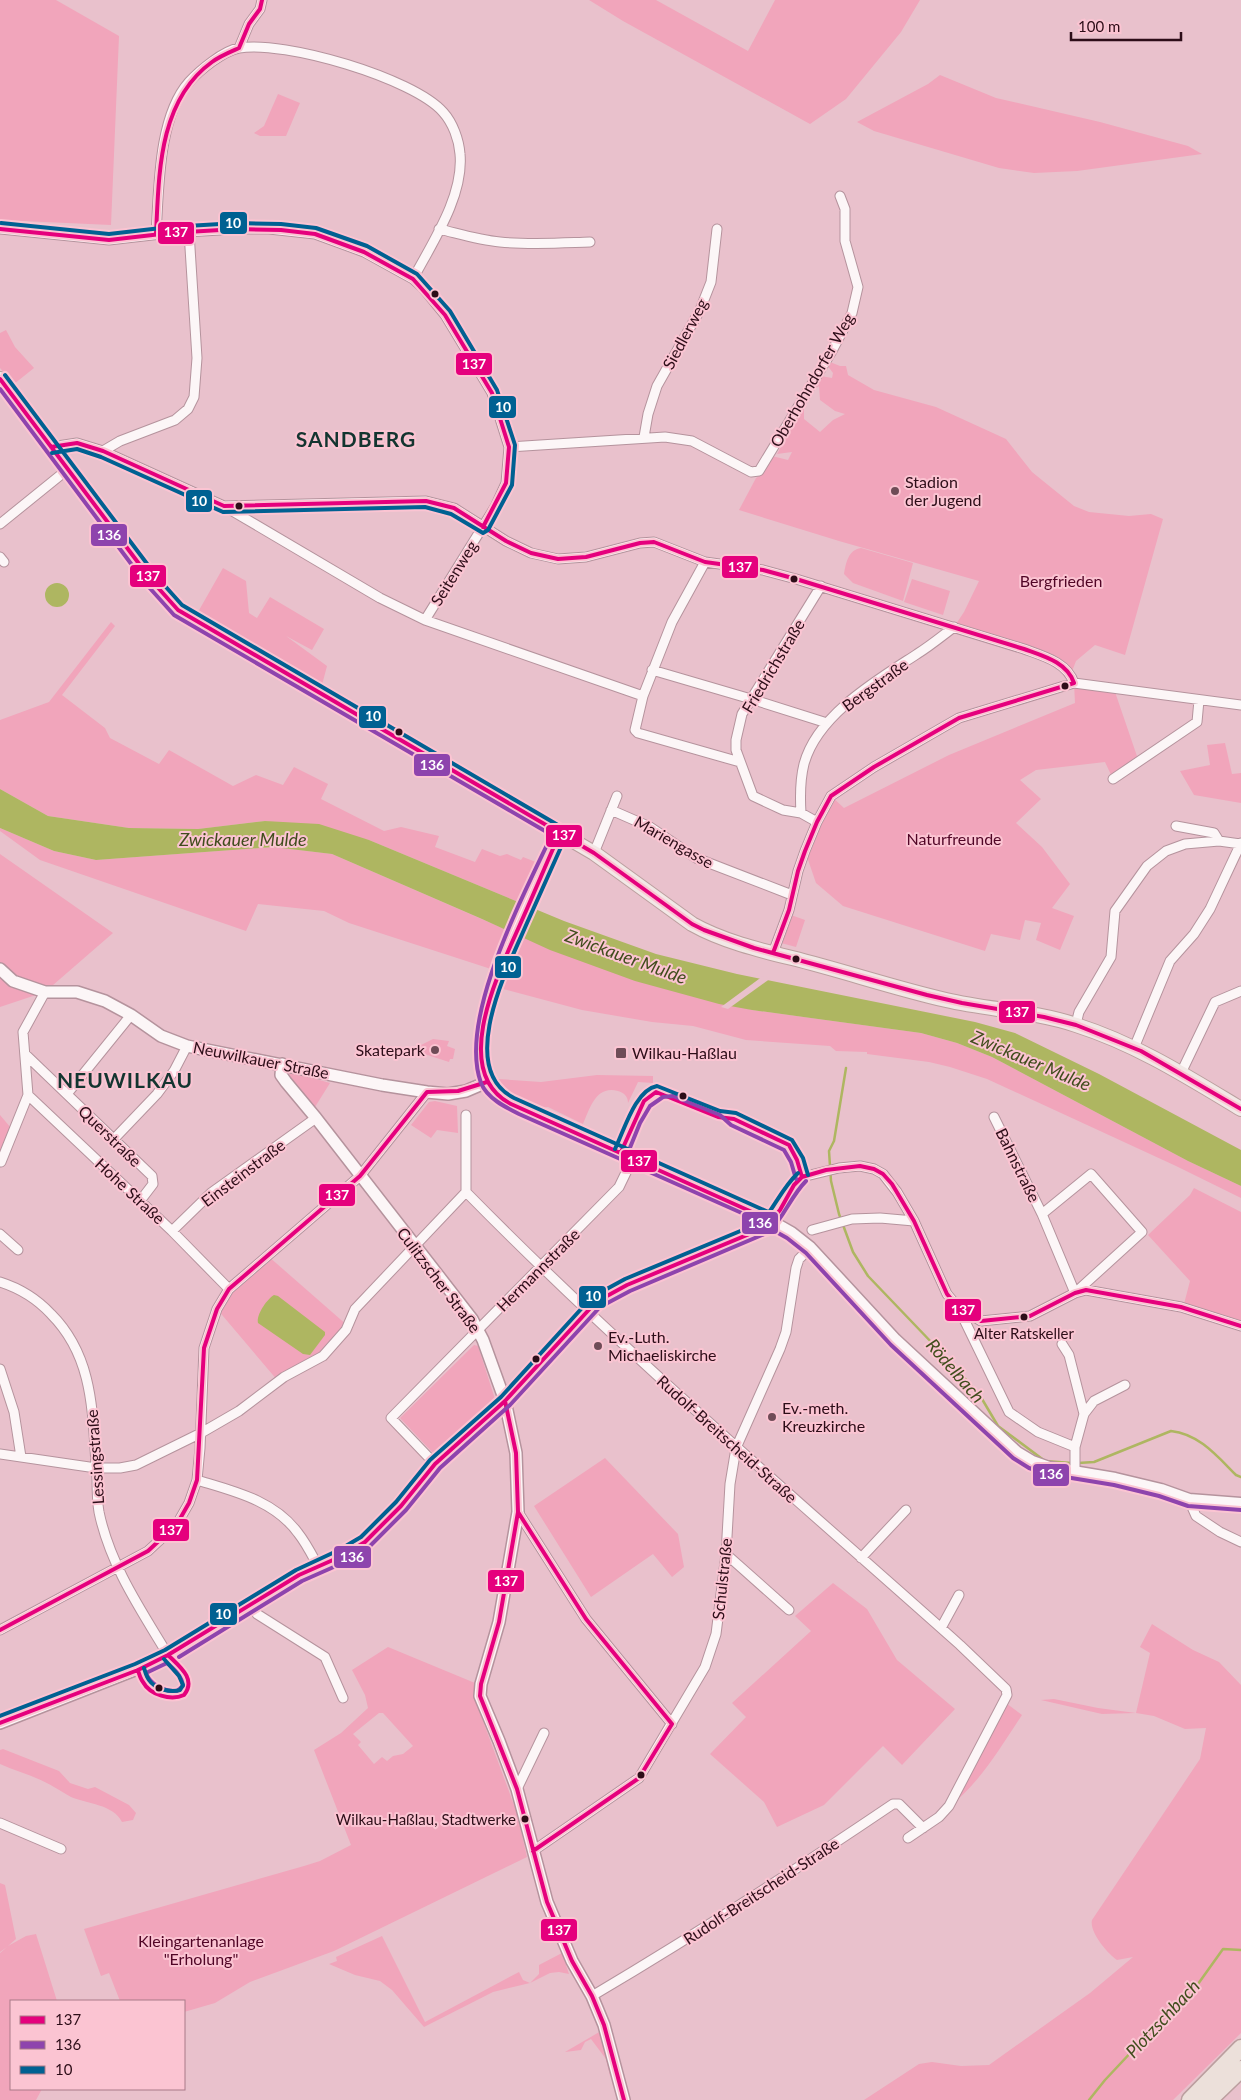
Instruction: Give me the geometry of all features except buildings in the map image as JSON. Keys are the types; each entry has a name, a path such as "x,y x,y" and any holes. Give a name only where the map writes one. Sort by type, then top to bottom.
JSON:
{"highway":[{"path":"1190,2100 1241,2048"},
{"path":"1210,2100 1241,2069"}],"main road":[{"path":"0,379 162,593 178,610 594,853 692,924 706,932 774,953 947,1000 1043,1016 1076,1024 1134,1048 1181,1073 1241,1109"},
{"path":"560,833 499,972 491,997 484,1031 482,1061 487,1082 498,1096 772,1221 810,1248 895,1340 1016,1453 1032,1462 1049,1468 1075,1469 1161,1490 1189,1500 1241,1504"}],"street":[{"path":"240,48 262,0"},
{"path":"156,234 160,169 165,137 175,103 190,81 212,62 227,53 240,48 271,47 328,58 388,79 431,101 443,112 452,125 460,153 460,180 440,229 413,279"},
{"name":"Oberhohndorfer Weg","path":"644,436 665,436 692,442 750,472 759,471 832,351 852,313 858,287 845,241 845,210 840,196"},
{"path":"0,229 109,240 156,234 269,229 315,234 364,252 413,279 422,288 445,315 492,393 509,448 644,436"},
{"path":"440,229 500,242 527,244 590,242"},
{"name":"Siedlerweg","path":"644,436 648,414 657,386 700,310 711,282 717,229"},
{"path":"103,451 120,441 175,420 188,409 194,397 197,358 189,232"},
{"path":"51,447 77,443 103,451 224,506 380,598 425,620 643,696"},
{"name":"Seitenweg","path":"425,620 483,527 506,483 509,448"},
{"path":"0,524 68,469"},
{"path":"224,506 426,500 454,508 483,527 530,553 558,559 586,557 640,543 654,542 705,562 763,570 1024,649 1055,661 1071,674 1074,683"},
{"path":"705,562 672,622 652,670 643,696 636,730 638,733 740,762"},
{"name":"Friedrichstraße","path":"817,822 753,796 736,750 736,740 742,714 821,586"},
{"name":"Bergstraße","path":"801,814 800,793 804,764 811,748 828,723 845,704 954,627"},
{"path":"652,670 751,698 828,723"},
{"path":"774,953 798,871 817,822 831,796 848,782 959,718 1074,683 1241,705"},
{"path":"1113,779 1197,722 1199,700"},
{"path":"594,853 617,796"},
{"name":"Mariengasse","path":"612,810 650,827 696,858 728,872 792,895"},
{"path":"1176,826 1214,833 1219,840"},
{"path":"1076,1024 1079,1012 1111,957 1115,912 1147,866 1166,851 1185,844 1219,840 1241,844 1210,909 1194,934 1170,961 1134,1048"},
{"name":"Neuwilkauer Straße","path":"0,969 12,980 45,992 77,992 105,1001 131,1014 161,1036 187,1046 382,1085 427,1092 457,1092 487,1082"},
{"path":"1181,1073 1215,1002 1241,990"},
{"path":"0,1162 28,1096 23,1032 45,992"},
{"path":"67,1094 131,1014"},
{"path":"114,1139 156,1094 174,1071 187,1046"},
{"name":"Querstraße","path":"25,1054 152,1176 153,1184 140,1201"},
{"name":"Culitzscher Straße","path":"282,1064 282,1075 479,1330 505,1401 516,1453 518,1512 499,1622 481,1684 480,1696 516,1789 541,1882 558,1930 572,1961 592,1996 604,2025 624,2100"},
{"path":"0,1630 148,1551 177,1524 189,1503 197,1480 201,1433 204,1348 217,1309 229,1289 360,1176 427,1092"},
{"name":"Hohe Straße","path":"28,1096 172,1231 229,1289"},
{"path":"0,1454 96,1468 120,1468 136,1464 201,1433 239,1412 284,1377 323,1356 346,1330 355,1309 466,1192 466,1115"},
{"name":"Bahnstraße","path":"994,1117 1042,1214 1075,1293"},
{"name":"Einsteinstraße","path":"172,1231 211,1193 316,1118"},
{"name":"Hermannstraße","path":"434,1464 391,1418 620,1188 632,1158"},
{"path":"0,1723 138,1670 168,1655 292,1579 342,1556 366,1542 401,1506 434,1464 505,1401 587,1311 610,1292 766,1226 772,1221 794,1184 802,1177 826,1170 860,1166 874,1169 883,1174 892,1184 914,1221 939,1279 947,1294 957,1306 1009,1412 1038,1432 1075,1450"},
{"path":"1042,1214 1091,1174 1142,1232 1075,1293"},
{"name":"Rudolf-Breitscheid-Straße","path":"466,1192 540,1267 587,1311 736,1448 941,1628 1006,1689 1007,1695 949,1806 939,1817 908,1838"},
{"path":"812,1230 849,1220 880,1218 914,1221"},
{"path":"0,1234 18,1250"},
{"name":"Schulstraße","path":"533,1851 639,1778 705,1668 716,1634 726,1554 730,1484 736,1448 780,1349 786,1332 796,1268 799,1260 810,1248"},
{"name":"Lessingstraße","path":"0,1282 23,1292 44,1306 61,1323 78,1350 86,1372 92,1405 99,1511 117,1568 168,1655"},
{"path":"957,1306 981,1321 1017,1318 1030,1316 1075,1293 1086,1290 1181,1307 1241,1326"},
{"path":"1062,1344 1068,1355 1084,1414"},
{"path":"0,1369 14,1412 20,1440 21,1457"},
{"path":"1075,1469 1075,1450 1084,1414 1094,1401 1125,1385"},
{"path":"197,1480 267,1504 284,1517 298,1532 318,1566"},
{"path":"1189,1500 1196,1516 1220,1532 1241,1542"},
{"path":"861,1558 906,1510"},
{"path":"518,1512 586,1619 672,1724"},
{"path":"726,1554 789,1610"},
{"path":"941,1628 959,1595"},
{"path":"251,1605 257,1614 264,1619 325,1657 343,1698"},
{"path":"516,1789 544,1733"},
{"name":"Rudolf-Breitscheid-Straße","path":"592,1996 692,1936 796,1870 893,1804 899,1804 923,1828"},
{"path":"0,1823 61,1849"}],"green space":[{"path":"0,0 56,0 119,36 111,225 0,220"},
{"path":"589,0 656,0 748,51 775,0 920,0 901,32 846,99 810,124 623,21"},
{"path":"940,75 996,98 1100,122 1188,146 1202,154 1077,171 1034,173 999,168 874,131 857,122 928,84"},
{"path":"278,94 300,103 286,136 260,136 254,133 264,126"},
{"path":"6,330 15,347 34,368 14,384 0,368 0,333"},
{"name":"Bergfrieden","path":"830,362 846,366 848,375 874,390 936,407 1006,439 1032,472 1074,506 1089,512 1129,516 1151,514 1163,519 1125,655 1095,645 1076,661 1071,674 1055,661 954,627 964,612 979,581 739,510 756,478 761,475 772,456 788,460 792,452 777,454 783,443 779,441 804,406 804,419 820,432 833,420 845,414 835,411 820,400 819,386 810,393 821,376 832,378 833,373 827,365"},
{"path":"861,548 913,563 903,601 853,583 844,574 850,554"},
{"path":"223,568 246,581 249,613 257,618 270,597 324,629 312,650 286,636 327,666 322,685 198,612"},
{"path":"912,579 950,591 943,615 904,602"},
{"path":"111,622 115,626 62,695 105,728 110,738 159,764 169,750 233,786 256,775 283,785 294,767 328,784 321,799 384,831 401,827 439,836 435,847 475,862 482,849 500,856 507,854 521,860 523,857 546,866 528,906 369,840 265,821 198,829 129,828 48,816 0,789 0,720 49,702"},
{"name":"Naturfreunde","path":"1074,683 1114,689 1139,762 1113,779 1105,762 1036,770 1020,780 1041,799 1016,823 1042,847 1070,884 1052,908 1074,916 1060,950 1036,940 1041,923 1025,920 1020,940 991,934 985,951 843,906 816,883 805,851 831,796 844,808 949,755 1075,703"},
{"path":"1225,743 1232,774 1241,773 1241,803 1194,795 1180,771 1210,765 1207,745"},
{"path":"0,828 54,851 96,860 273,847 332,854 507,930 752,1010 921,1033 957,1043 992,1057 1188,1161 1241,1186 1241,1198 987,1079 950,1067 929,1062 867,1054 867,1052 836,1051 830,1046 746,1040 693,1026 652,1022 582,1010 503,989 505,982 491,969 349,923 324,911 258,904 246,931 40,860 0,831"},
{"path":"0,854 113,933 45,992 0,1007"},
{"path":"791,915 805,920 796,947 781,943"},
{"name":"Skatepark","path":"433,1039 449,1041 447,1046 455,1049 453,1059 450,1059 449,1062 418,1052 415,1048"},
{"path":"289,1071 316,1074 316,1079 330,1083 315,1107 287,1075"},
{"path":"597,1075 653,1076 653,1083 638,1082 628,1103 626,1097 618,1091 604,1091 591,1105 583,1124 548,1107 539,1108 508,1093 499,1087 495,1081 498,1079 541,1082"},
{"path":"435,1101 457,1106 458,1133 437,1130 431,1138 411,1125 429,1102"},
{"path":"0,1115 11,1128 0,1157"},
{"path":"1194,1188 1241,1212 1241,1321 1184,1304 1190,1281 1148,1235 1190,1195"},
{"path":"268,1256 348,1326 327,1352 278,1381 217,1309 220,1303"},
{"path":"474,1345 478,1346 495,1399 437,1453 433,1453 400,1418"},
{"path":"605,1458 678,1534 684,1567 672,1577 653,1554 591,1597 534,1506"},
{"path":"833,1583 867,1609 897,1660 955,1709 902,1765 883,1746 824,1805 777,1827 764,1802 710,1754 746,1717 732,1703 811,1631 795,1616"},
{"path":"1152,1624 1193,1650 1219,1662 1241,1685 1241,2033 1173,2100 864,2100 919,2064 932,2062 961,2066 989,2065 1090,1993 1133,1957 1117,1960 1113,1957 1096,1936 1092,1920 1200,1759 1206,1728 1185,1729 1154,1716 1136,1713 1150,1653 1140,1647"},
{"name":"Kleingartenanlage \"Erholung\"","path":"388,1647 475,1683 476,1702 517,1813 527,1857 334,1951 250,1982 215,2003 185,2012 185,2000 120,2000 109,1973 101,1976 84,1929 320,1861 351,1845 314,1750 341,1733 368,1708 365,1695 352,1670","holes":["379,1713 383,1713 413,1746 403,1754 393,1756 387,1761 382,1757 374,1764 358,1745 361,1742 353,1734"]},
{"path":"1054,1699 1136,1713 1102,1714 1041,1700"},
{"path":"1006,1703 1022,1715 980,1776 960,1798 949,1806"},
{"path":"3,1749 59,1771 70,1783 88,1789 95,1787 129,1805 136,1813 133,1820 122,1822 118,1816 106,1808 71,1797 41,1780 0,1764 0,1750"},
{"path":"0,1883 5,1885 16,1939 8,1946 26,1936 36,1934 57,2000 10,2000 10,2090 41,2090 36,2100 0,2100 0,1953 7,1947 0,1952"},
{"path":"382,1936 425,2022 519,1972 523,1980 530,1983 493,1992 424,2027 392,1990 380,1981 355,1975 329,1964 337,1961 336,1957"},
{"path":"562,1953 569,1974 550,1973 530,1983 539,1974 539,1965"},
{"path":"601,2031 614,2073 610,2076 606,2059 591,2039 585,2042 581,2050 565,2052"}],"water":[{"path":"57,583 66,586 69,595 66,604 57,607 48,604 45,595 48,586"},
{"name":"Zwickauer Mulde","path":"0,789 48,816 129,828 198,829 265,821 319,824 369,840 564,921 656,954 737,974 975,1022 1015,1033 1099,1074 1241,1150 1241,1186 1188,1161 992,1057 957,1043 921,1033 719,1004 635,981 550,950 332,854 273,847 96,860 54,851 0,828"},
{"path":"274,1295 278,1296 325,1332 325,1335 310,1355 303,1354 258,1323 263,1308"}],"pier":[{"path":"763,976 771,978 728,1009 721,1007"}],"waterway":[{"name":"Rödelbach","path":"846,1068 834,1141 829,1151 831,1181 839,1214 853,1252 868,1276 957,1369 982,1399 998,1426 1045,1461 1072,1463"},
{"name":"Rödelbach","path":"1078,1463 1094,1462 1171,1431 1190,1436 1199,1441 1236,1475 1241,1477"},
{"name":"Plotzschbach","path":"1089,2100 1105,2080 1165,2016 1188,1998 1223,1949 1241,1950"}],"transit line":[{"name":"137","path":"156,234 161,164 171,118 181,97 194,78 212,62 239,48 249,24 260,9 262,0"},
{"name":"10","path":"1,223 109,234 170,227 237,223 281,224 316,228 367,246 417,274 450,311 497,390 515,445 512,485 488,530 483,533 451,514 425,507 223,512 101,457 77,449 52,453"},
{"name":"137","path":"0,229 109,240 170,233 237,229 281,230 315,234 364,252 413,279 445,315 492,393 509,447 506,483 483,527"},
{"name":"10","path":"5,375 157,577 182,605 563,828"},
{"name":"137","path":"0,379 152,581 178,610 594,853 692,924 754,948 927,995 1044,1017 1076,1025 1141,1051 1241,1109"},
{"name":"136","path":"0,389 147,585 174,615 557,838"},
{"name":"137","path":"51,447 77,443 103,451 224,506 426,501 454,508 506,541 531,553 558,559 586,557 640,543 654,542 705,562 763,570 1024,649 1054,661 1066,670 1074,683 959,718 874,767 831,796 817,822 805,851 798,871 789,910 773,953"},
{"name":"136","path":"554,830 527,886 498,955 486,990 478,1025 476,1056 481,1083 497,1102 519,1114 744,1214 787,1238 806,1253 891,1345 1013,1458 1029,1468 1047,1474 1114,1485 1159,1496 1188,1506 1241,1510"},
{"name":"137","path":"560,833 503,964 485,1017 481,1043 483,1068 492,1089 511,1104 772,1221"},
{"name":"10","path":"566,836 499,989 487,1041 489,1064 497,1084 514,1098 775,1215"},
{"name":"137","path":"0,1630 148,1551 177,1524 189,1503 197,1480 204,1348 217,1309 229,1289 360,1176 427,1092 458,1091 487,1082"},
{"name":"10","path":"615,1149 636,1103 649,1089 657,1086 720,1111 736,1113 792,1140 803,1158 808,1175"},
{"name":"137","path":"621,1152 644,1101 656,1092 718,1117 734,1119 789,1145 797,1160 802,1177"},
{"name":"136","path":"627,1155 640,1123 650,1106 663,1097 673,1096 720,1115 731,1125 784,1150 791,1162 796,1179"},
{"name":"137","path":"0,1723 138,1670 168,1655 299,1575 342,1556 365,1542 401,1506 435,1464 505,1401 596,1302 627,1285 766,1227 780,1210 794,1185 802,1177 826,1170 860,1166 874,1169 883,1174 892,1184 914,1221 947,1294 957,1306 981,1321 1030,1316 1075,1293 1086,1290 1181,1307 1241,1326"},
{"name":"10","path":"0,1716 135,1664 165,1650 296,1570 339,1550 361,1537 396,1502 430,1460 501,1397 592,1297 625,1279 762,1222 788,1184 798,1173"},
{"name":"136","path":"179,1657 302,1581 345,1562 369,1547 406,1510 440,1468 510,1405 600,1307 630,1291 769,1232 806,1181"},
{"name":"137","path":"505,1401 516,1453 518,1512 499,1622 481,1684 480,1696 517,1789 547,1902 572,1961 592,1996 604,2025 624,2100"},
{"name":"137","path":"518,1512 586,1619 672,1724 639,1778 533,1851"},
{"name":"137","path":"138,1670 146,1687 161,1696 179,1697 184,1695 189,1684 188,1678 168,1655"},
{"name":"10","path":"144,1668 148,1678 155,1686 167,1691 180,1690 183,1685 179,1676 164,1659"},
{"name":"136","path":"167,1663 181,1679 183,1686 177,1691 158,1687 146,1673 167,1663"}],"place":[{"name":"Stadion der Jugend","path":"895,491"},
{"name":"Skatepark","path":"435,1050"},
{"name":"Wilkau-Haßlau","path":"621,1053"},
{"name":"Alter Ratskeller","path":"1024,1317"},
{"name":"Ev.-Luth. Michaeliskirche","path":"598,1346"},
{"name":"Ev.-meth. Kreuzkirche","path":"772,1417"},
{"name":"Wilkau-Haßlau, Stadtwerke","path":"525,1819"}],"district":[{"name":"SANDBERG","path":"356,440"},
{"name":"NEUWILKAU","path":"125,1081"}]}
